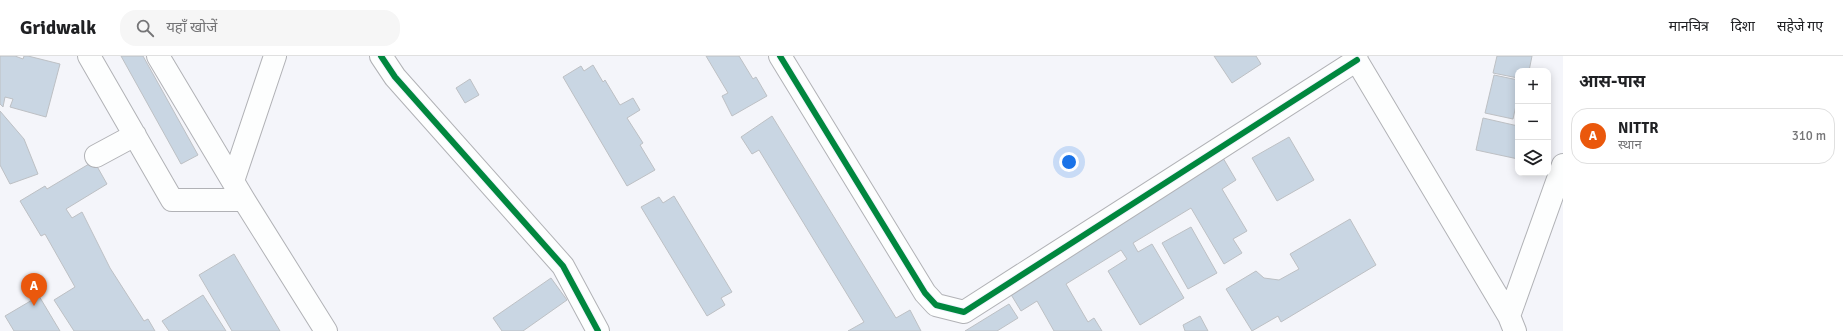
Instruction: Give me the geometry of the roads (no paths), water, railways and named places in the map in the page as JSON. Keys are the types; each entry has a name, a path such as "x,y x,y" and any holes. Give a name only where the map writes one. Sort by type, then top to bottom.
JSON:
{"street":[{"path":"89,56 172,200 239,191"},
{"path":"158,56 239,191 326,331"},
{"path":"239,191 275,56"},
{"path":"381,56 395,77 563,266 598,331"},
{"path":"780,56 925,293 936,305 964,312 1356,58 1512,324"},
{"path":"96,156 134,135"},
{"path":"1512,324 1563,165"}],"place":[{"name":"NITTR","path":"34,306"}]}
